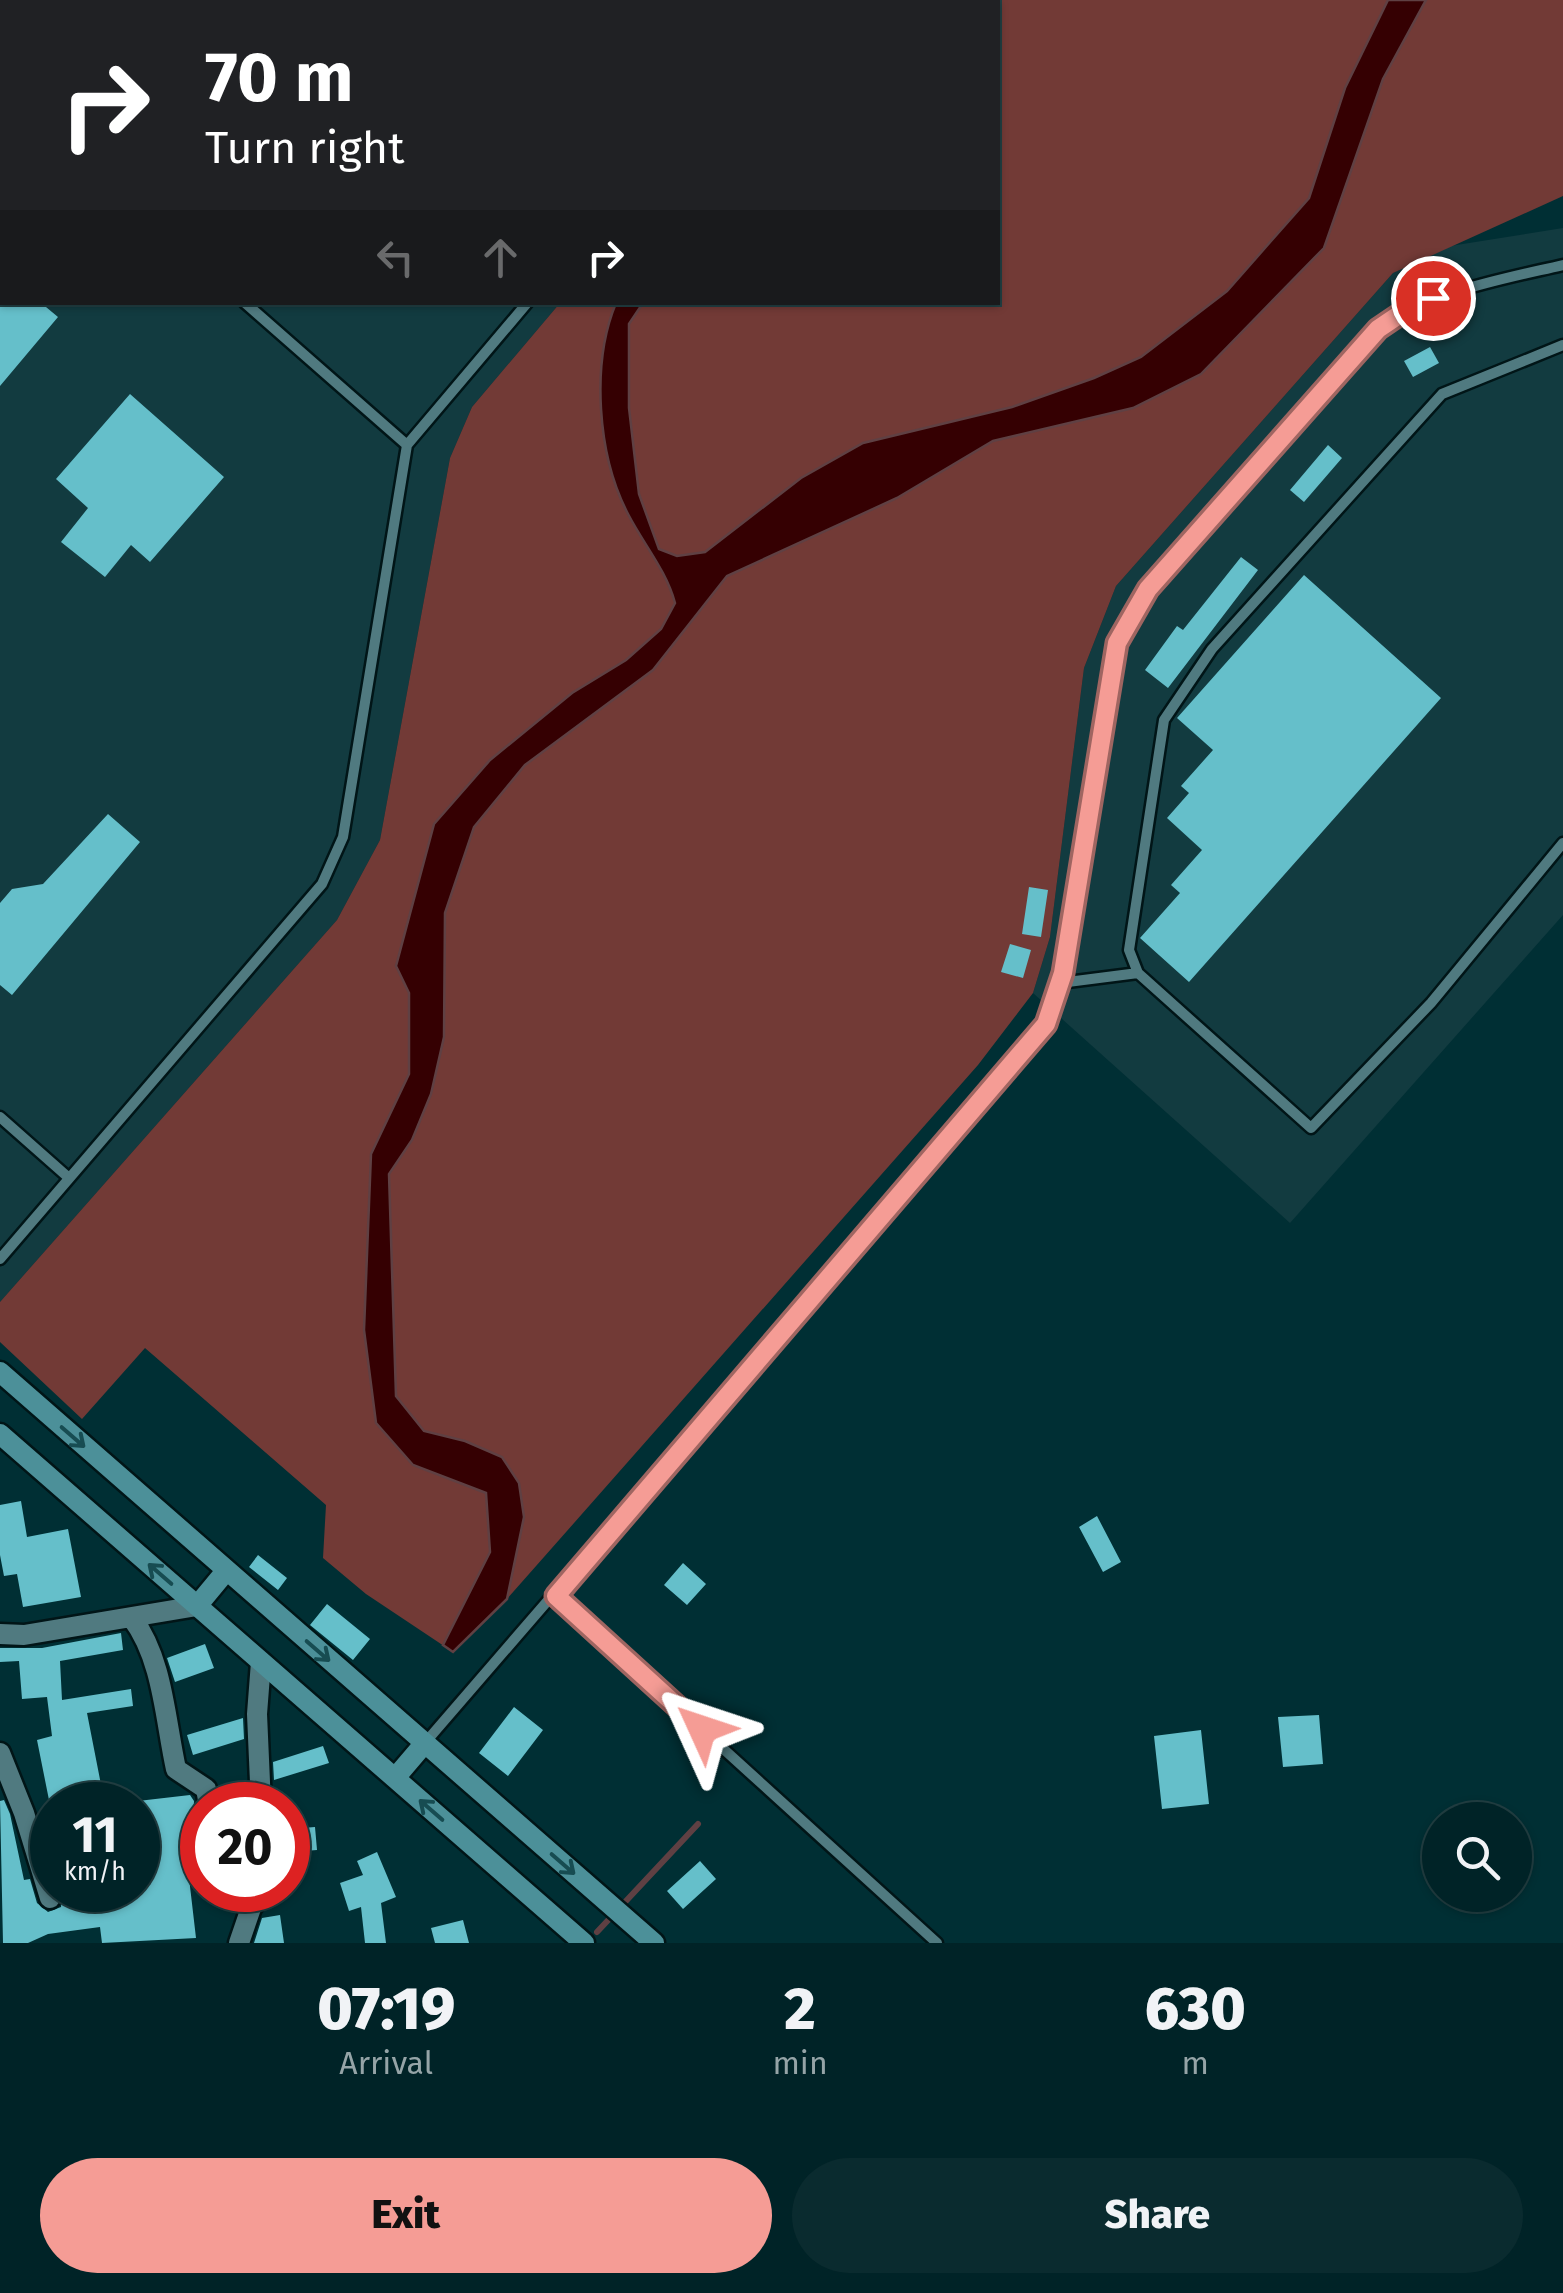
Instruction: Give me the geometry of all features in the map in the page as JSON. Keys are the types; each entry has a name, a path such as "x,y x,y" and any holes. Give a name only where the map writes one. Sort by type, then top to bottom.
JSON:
{"street":[{"path":"0,1372 654,1943"},
{"path":"0,1434 584,1943"},
{"path":"0,1634 24,1635 197,1606 226,1570"},
{"path":"132,1618 144,1633 156,1669 176,1768 196,1782"},
{"path":"260,1782 257,1714 261,1662"},
{"path":"395,1778 424,1744"},
{"path":"0,1754 30,1833"},
{"path":"239,1943 250,1912"}],"lane":[{"path":"424,1744 556,1596 1046,1024 1060,984 1117,643 1148,589 1378,329 1412,306 1440,296 1563,264"},
{"path":"247,305 407,445"},
{"path":"0,1258 322,884 343,837 407,445 525,305"},
{"path":"1563,344 1442,394 1212,649 1164,720 1130,950 1138,973 1311,1128 1431,1003 1563,844"},
{"path":"1060,984 1138,973"},
{"path":"0,1117 70,1178"},
{"path":"556,1596 937,1943"}],"shaded area":[{"path":"1000,0 1563,0 1563,196 1393,273 1116,586 1084,668 1050,937 1033,993 978,1065 507,1599 453,1652 366,1594 323,1558 326,1505 145,1348 82,1419 0,1342 0,1302 337,920 380,840 450,458 472,407 558,305 1000,305"},
{"path":"1388,0 1426,0 1383,79 1324,248 1201,374 1133,408 993,441 897,498 727,576 653,670 525,765 474,827 445,913 444,1037 431,1094 412,1140 389,1174 396,1396 424,1431 465,1441 502,1457 519,1483 524,1517 507,1599 453,1652 443,1645 490,1552 486,1493 413,1465 376,1423 364,1330 371,1154 409,1074 409,993 396,966 434,824 490,760 572,693 626,660 661,629 675,603 628,514 604,437 603,353 615,305 642,305 629,324 629,408 639,494 659,549 677,556 705,552 801,478 863,443 1012,407 1141,357 1227,291 1309,198 1345,88"},
{"path":"1563,228 1563,915 1290,1223 1033,993 1050,937 1084,668 1116,586 1393,273 1444,247"},
{"path":"0,305 558,305 472,407 450,458 380,840 337,920 0,1302"}],"building":[{"path":"0,305 44,305 58,317 0,386"},
{"path":"1430,347 1439,363 1413,377 1404,361"},
{"path":"130,394 224,477 150,562 131,545 105,577 61,542 88,508 56,479"},
{"path":"1328,445 1342,458 1304,502 1290,490"},
{"path":"1241,557 1258,570 1168,688 1145,670 1177,626 1183,630"},
{"path":"1304,575 1441,698 1189,982 1140,938 1180,893 1171,885 1202,850 1167,818 1189,793 1181,786 1213,750 1177,718"},
{"path":"108,814 140,842 12,995 0,985 0,903 12,889 43,884"},
{"path":"1029,887 1048,890 1041,937 1022,934"},
{"path":"1010,944 1031,950 1023,978 1001,972"},
{"path":"21,1501 27,1537 68,1529 81,1597 23,1607 17,1574 4,1576 0,1555 0,1505"},
{"path":"1097,1516 1121,1562 1103,1572 1079,1527"},
{"path":"258,1555 287,1578 278,1590 249,1567"},
{"path":"683,1563 706,1584 687,1605 664,1585"},
{"path":"327,1604 370,1639 353,1660 310,1625"},
{"path":"121,1633 123,1650 60,1661 62,1700 131,1689 133,1706 87,1713 100,1782 45,1782 37,1740 52,1736 47,1697 22,1699 19,1661 0,1662 0,1648 42,1648"},
{"path":"205,1644 214,1668 175,1682 167,1658"},
{"path":"514,1707 543,1730 508,1776 479,1753"},
{"path":"1319,1715 1323,1764 1283,1767 1278,1717"},
{"path":"243,1718 244,1739 193,1755 187,1735"},
{"path":"1201,1730 1209,1804 1162,1809 1154,1736"},
{"path":"323,1746 329,1763 274,1780 273,1762"},
{"path":"180,1796 180,1912 193,1912 196,1938 102,1943 100,1927 48,1934 28,1943 3,1943 0,1801 4,1800 10,1814 24,1880 30,1879 30,1912 160,1912 160,1798"},
{"path":"310,1827 315,1827 317,1850 310,1851"},
{"path":"377,1852 396,1897 381,1903 386,1943 365,1943 361,1907 349,1911 340,1883 363,1875 357,1861"},
{"path":"700,1861 716,1879 683,1909 667,1891"},
{"path":"280,1915 284,1943 254,1943 262,1918"},
{"path":"463,1920 469,1943 435,1943 431,1928"}],"waterway":[{"path":"597,1932 698,1824"}],"route":[{"path":"702,1729 556,1596 1046,1024 1063,973 1117,643 1148,589 1378,329 1412,306 1433,298"}]}
